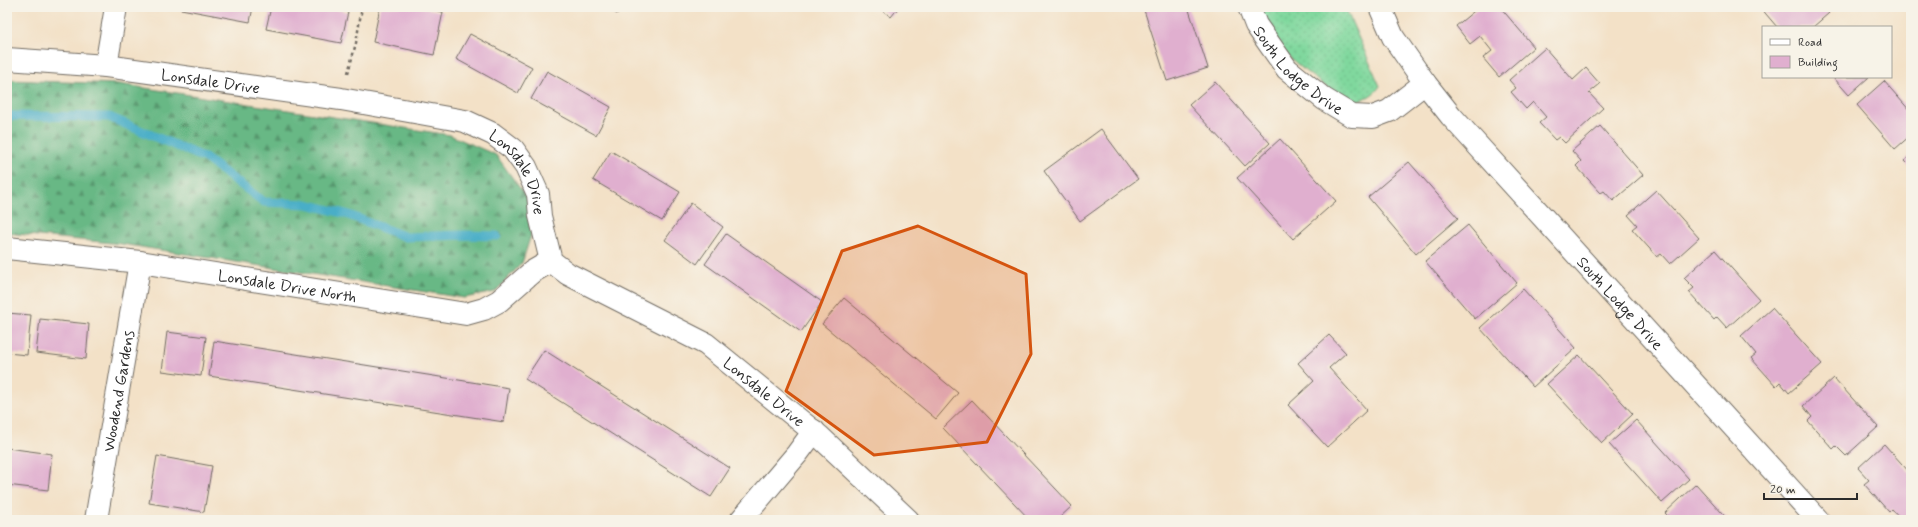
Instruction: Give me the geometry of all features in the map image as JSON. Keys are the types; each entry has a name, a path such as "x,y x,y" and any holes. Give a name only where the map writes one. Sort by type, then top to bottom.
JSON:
{"street":[{"path":"106,66 116,7"},
{"name":"South Lodge Drive","path":"1249,7 1256,25 1286,69 1324,99 1352,116 1373,117 1389,111 1425,83"},
{"name":"South Lodge Drive","path":"1380,7 1393,37 1425,83 1451,116 1818,520"},
{"name":"Lonsdale Drive","path":"7,59 106,66 341,99 465,121 493,134 512,149 526,167 538,194 540,216 551,261 568,274 706,344 814,431 908,520"},
{"name":"Lonsdale Drive North","path":"7,248 140,262 466,314 484,309 499,301 532,272 551,261"},
{"name":"Woodend Gardens","path":"96,520 140,262"},
{"path":"741,520 797,454 814,431"}],"path":[{"path":"341,99 356,43 362,7"}],"highlighted area":[{"path":"918,226 1026,274 1031,354 987,442 874,455 786,391 842,251"}],"green space":[{"path":"1256,7 1345,7 1380,86 1371,95 1363,99 1351,100 1344,98 1325,86 1287,55"},
{"path":"7,80 119,84 450,135 496,155 527,198 531,235 522,263 495,292 464,298 122,244 7,233"}],"building":[{"path":"181,7 253,7 250,22 181,9"},
{"path":"271,7 323,7 348,12 341,43 266,29"},
{"path":"380,7 420,7 443,12 434,55 373,42"},
{"path":"604,7 621,7 617,14"},
{"path":"878,7 899,7 891,17"},
{"path":"1143,7 1188,7 1208,68 1167,81"},
{"path":"1479,7 1500,7 1534,47 1499,77 1483,58 1492,51 1480,36 1470,44 1456,26"},
{"path":"1760,7 1824,7 1829,13 1814,26 1776,26"},
{"path":"470,34 532,67 518,93 456,59"},
{"path":"1545,48 1573,80 1586,68 1600,84 1589,93 1603,108 1565,143 1559,137 1555,140 1539,123 1546,117 1533,102 1526,109 1511,92 1516,88 1509,80"},
{"path":"547,71 611,107 596,135 531,99"},
{"path":"1834,78 1868,78 1849,95"},
{"path":"1884,81 1911,112 1911,135 1895,149 1857,105"},
{"path":"1215,82 1270,143 1245,166 1189,105"},
{"path":"1600,126 1643,175 1613,201 1604,191 1601,193 1576,166 1581,161 1572,151"},
{"path":"1101,129 1138,179 1080,221 1044,171"},
{"path":"1280,139 1336,201 1293,239 1237,178"},
{"path":"611,151 680,192 662,221 593,180"},
{"path":"1911,155 1911,168 1904,161"},
{"path":"1409,162 1458,218 1416,254 1368,197"},
{"path":"1656,190 1699,238 1670,264 1661,254 1657,257 1632,229 1637,225 1628,215"},
{"path":"691,203 723,227 697,264 665,240"},
{"path":"1468,225 1517,283 1475,319 1425,261"},
{"path":"726,234 822,302 801,332 705,264"},
{"path":"1715,250 1759,299 1727,328 1717,317 1714,320 1689,292 1694,288 1684,278"},
{"path":"1523,289 1576,348 1533,387 1480,328"},
{"path":"844,298 958,393 936,419 822,324"},
{"path":"1772,308 1822,364 1789,393 1780,382 1776,386 1751,358 1756,354 1741,336"},
{"path":"7,313 31,315 27,355 7,353"},
{"path":"40,319 89,324 86,359 36,353"},
{"path":"167,332 206,337 201,376 162,371"},
{"path":"1329,335 1346,353 1329,368 1367,410 1327,447 1288,405 1314,381 1298,363"},
{"path":"214,341 509,388 504,422 209,376"},
{"path":"544,350 730,468 711,497 525,379"},
{"path":"1579,355 1633,414 1602,443 1547,384"},
{"path":"1834,378 1878,427 1846,456 1836,446 1833,449 1808,421 1812,417 1803,406"},
{"path":"972,400 1072,506 1057,520 1030,520 943,428"},
{"path":"1636,420 1689,479 1662,503 1609,444"},
{"path":"1884,444 1911,474 1911,516 1907,520 1902,520 1892,509 1889,512 1864,484 1869,480 1858,468"},
{"path":"7,448 52,454 48,490 7,485"},
{"path":"157,456 212,466 204,512 149,503"},
{"path":"1696,484 1728,520 1672,520 1665,513"}],"waterway":[{"path":"7,116 109,117 205,158 264,202 307,204 346,214 406,237 463,235 497,236"}]}
